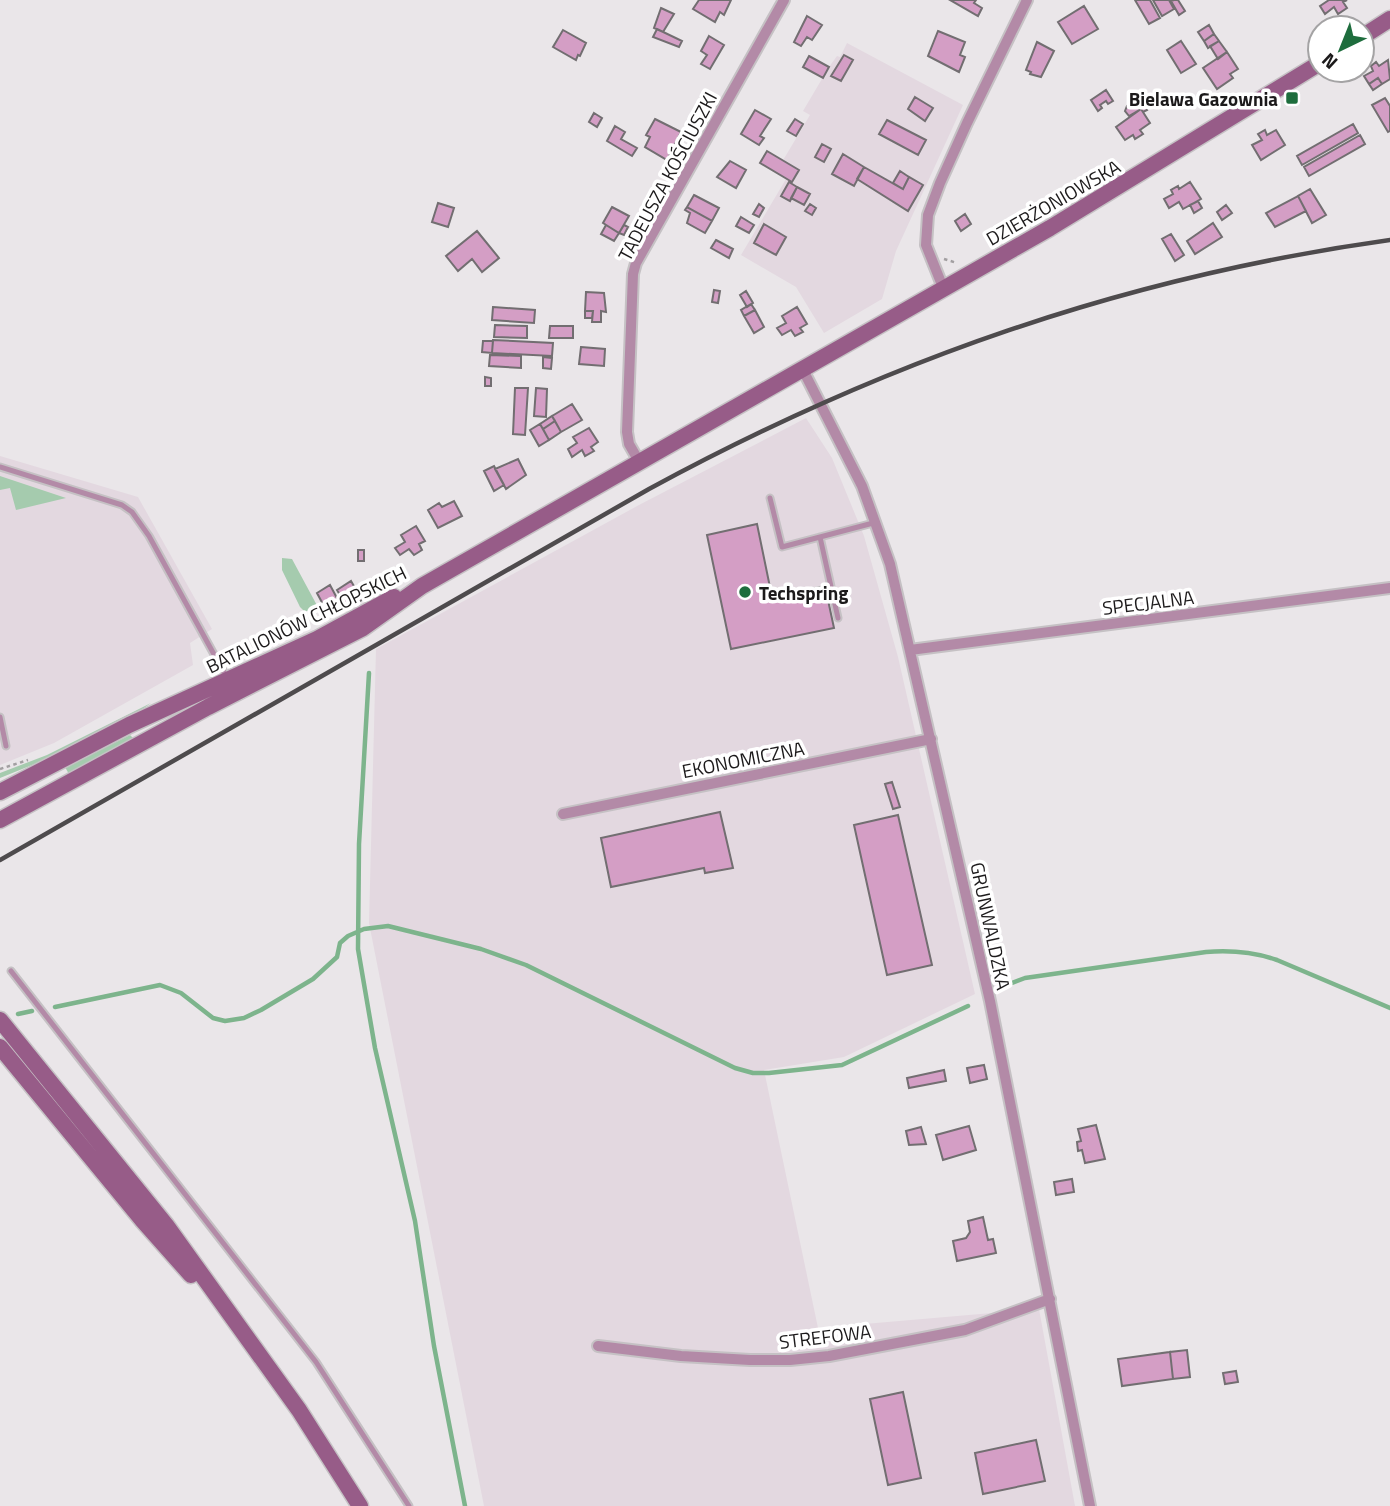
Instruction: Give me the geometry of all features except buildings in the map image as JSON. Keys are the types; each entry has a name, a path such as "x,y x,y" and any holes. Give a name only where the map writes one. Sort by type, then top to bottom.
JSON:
{"main road":[{"name":"DZIERŻONIOWSKA","path":"640,463 1128,183 1306,72"},
{"name":"BATALIONÓW CHŁOPSKICH","path":"0,820 232,686 389,600 422,586 640,463"},
{"name":"BATALIONÓW CHŁOPSKICH","path":"0,792 129,725 232,686"},
{"path":"0,1020 166,1224 299,1410 360,1506"},
{"path":"0,1047 143,1221 244,1334"}],"street":[{"name":"TADEUSZA KOŚCIUSZKI","path":"640,463 629,443 627,432 634,268 784,0"},
{"path":"944,290 926,246 928,215 967,122 1027,0"},
{"name":"GRUNWALDZKA","path":"803,370 862,486 890,564 984,975 1090,1506"},
{"name":"SPECJALNA","path":"910,650 1390,588"},
{"name":"EKONOMICZNA","path":"563,814 931,739"},
{"name":"STREFOWA","path":"598,1346 681,1356 750,1360 816,1357 965,1330 1050,1299"}],"lane":[{"path":"0,467 122,505 132,512 149,536 232,686"},
{"path":"770,498 782,547 877,522"},
{"path":"820,537 838,618"},
{"path":"0,717 6,746"},
{"path":"11,971 316,1362 408,1506"}],"shaded area":[{"path":"847,43 963,105 896,251 882,299 824,333 796,287 741,255 786,179 776,172 810,115 803,111"},
{"path":"806,418 832,458 864,536 898,657 975,994 844,1057 764,1070 818,1328 1039,1309 1075,1506 484,1506 369,923 376,649 639,505"},
{"path":"0,456 138,497 212,629 190,643 193,665 54,743 0,765"}],"green space":[{"path":"0,476 66,498 16,510 10,488 0,490"},
{"path":"282,558 292,559 320,611 304,611 300,607 282,570"},
{"path":"151,703 97,736 0,778 0,773 47,755"},
{"path":"130,735 134,739 70,776 65,767"}],"waterway":[{"path":"369,673 359,844 358,949 375,1048 415,1221 434,1346 465,1506"},
{"path":"55,1007 160,985 181,993 213,1018 225,1021 244,1018 313,979 337,957 340,943 348,936 364,929 388,926 481,949 526,965 735,1068 753,1073 842,1065 968,1006"},
{"path":"999,988 1025,978 1206,952 1233,952 1277,960 1390,1008"},
{"path":"18,1014 32,1011"}],"railway":[{"path":"0,860 649,489 827,401 1008,330 1101,301 1291,256 1390,240"}],"place":[{"name":"Bielawa Gazownia","path":"1292,98"},
{"name":"Techspring","path":"745,592"}]}
